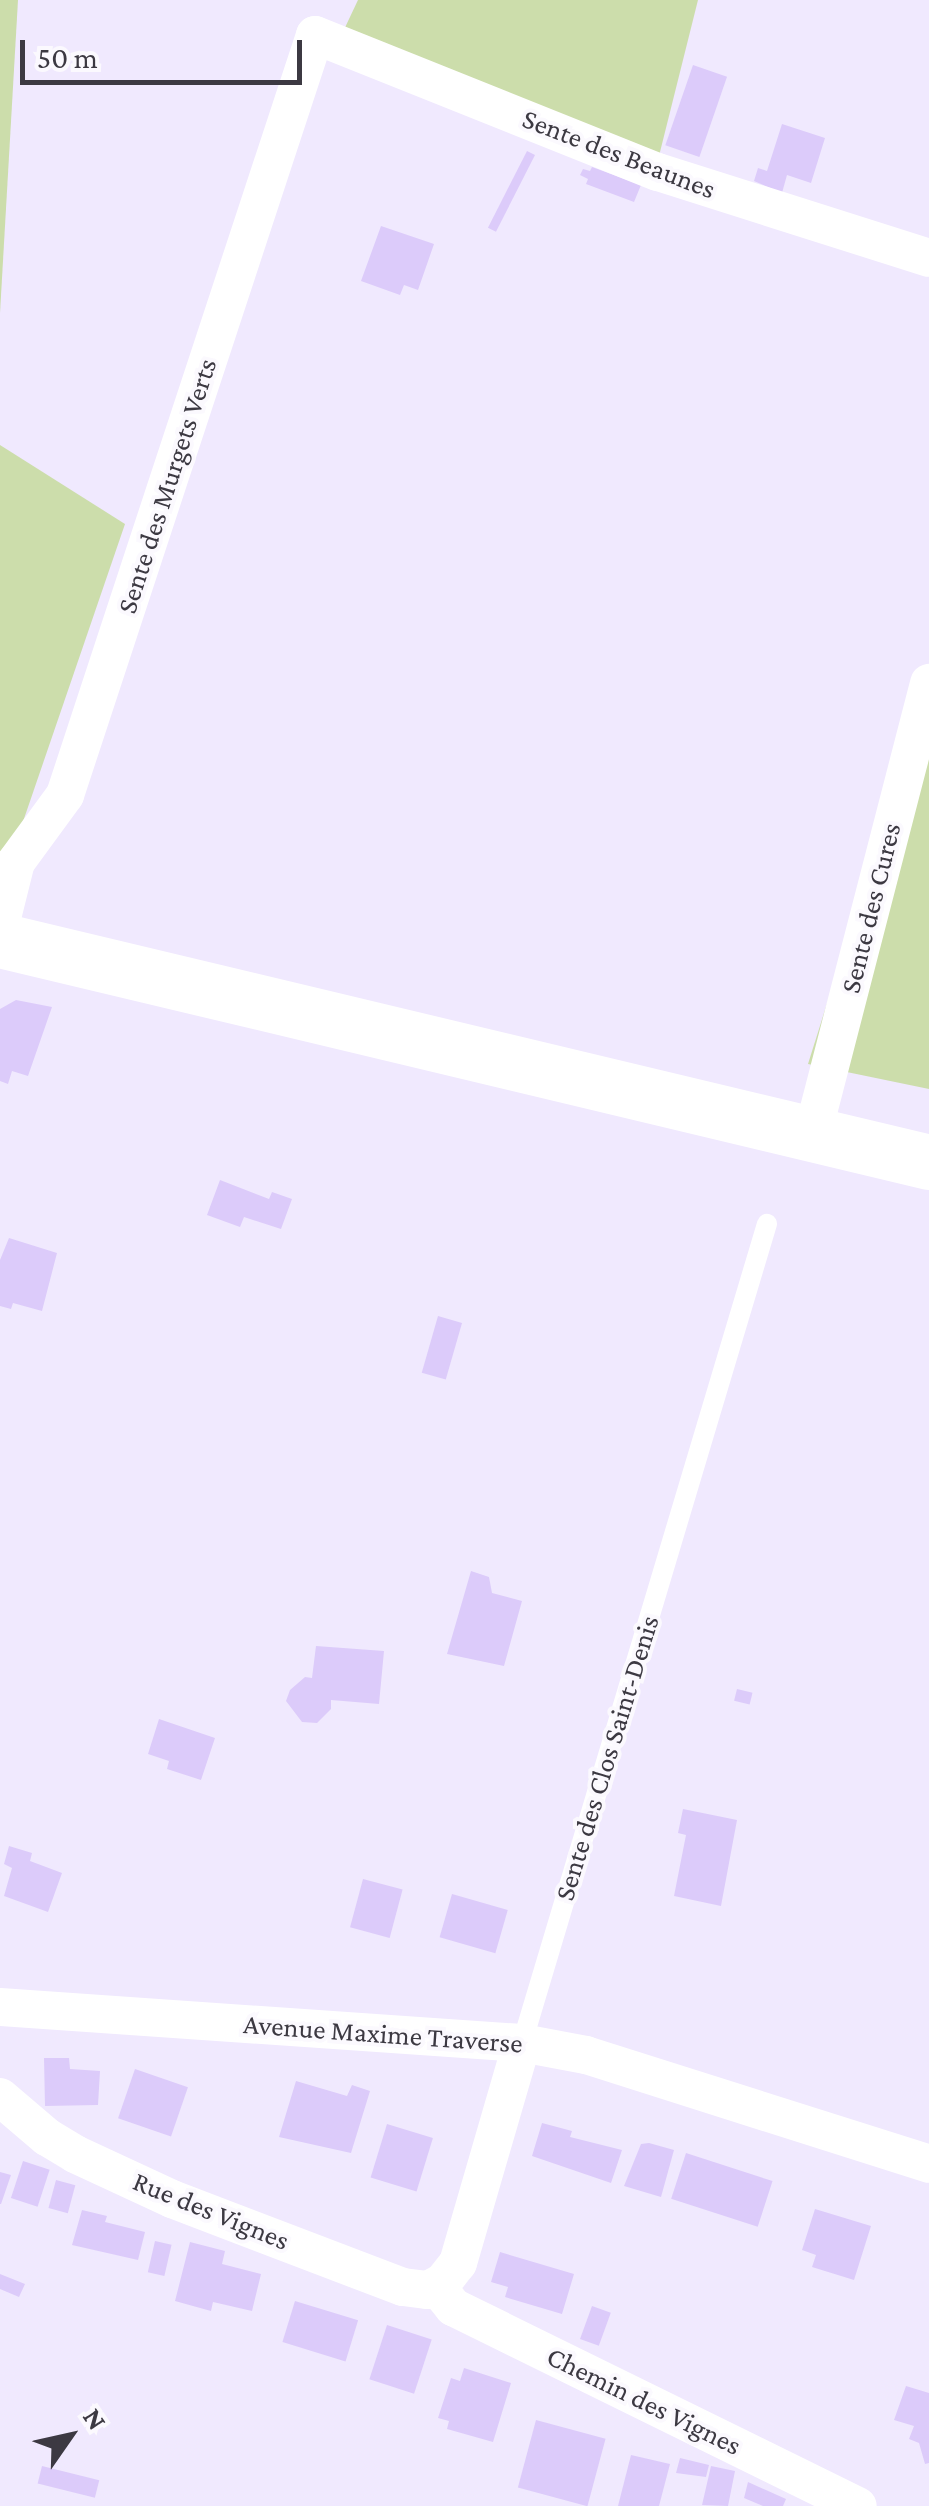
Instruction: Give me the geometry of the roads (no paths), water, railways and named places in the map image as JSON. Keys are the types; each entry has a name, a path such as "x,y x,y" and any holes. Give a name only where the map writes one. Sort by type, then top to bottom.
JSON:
{"main road":[{"path":"0,940 929,1162"}],"street":[{"name":"Sente des Beaunes","path":"315,34 658,172 929,258"},
{"name":"Sente des Murgets Verts","path":"0,926 16,862 65,795 315,34"},
{"name":"Sente des Cures","path":"813,1132 929,683"},
{"name":"Avenue Maxime Traverse","path":"0,2007 522,2042 586,2055 929,2164"},
{"name":"Sente des Clos Saint-Denis","path":"437,2287 458,2263 522,2042"},
{"name":"Rue des Vignes","path":"0,2097 48,2138 172,2199 403,2288 415,2291 437,2287"},
{"name":"Chemin des Vignes","path":"437,2287 454,2307 858,2506"}],"lane":[{"name":"Sente des Clos Saint-Denis","path":"522,2042 767,1224"}]}
